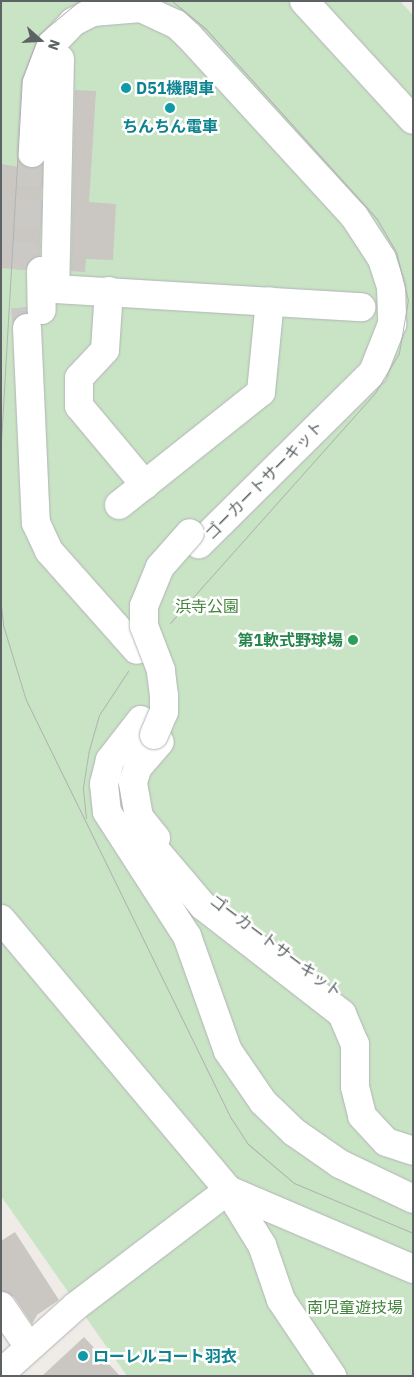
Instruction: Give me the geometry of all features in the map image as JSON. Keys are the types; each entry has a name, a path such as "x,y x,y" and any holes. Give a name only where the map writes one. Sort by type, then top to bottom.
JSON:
{"street":[{"path":"304,1 413,120"},
{"name":"ゴーカートサーキット","path":"195,539 373,372 392,324 391,287 382,259 354,216 176,24 141,8 93,12 73,22 51,45 36,84 40,154 51,83 60,59 80,36 98,26 118,21 164,33 351,235 373,278 377,317 372,337 352,373 195,539 155,604 153,631 169,670 172,696 171,718 110,760 104,784 107,812 187,936 228,1051 259,1097 294,1132 340,1164 413,1199"},
{"path":"60,59 55,288 361,307"},
{"name":"ゴーカートサーキット","path":"33,271 34,318 49,539 140,646 149,696 151,731 134,777 140,817 175,863 217,904 318,974 350,1004 368,1038 369,1090 376,1110 398,1133 413,1137"},
{"path":"109,291 105,350 79,378 79,406 145,485"},
{"path":"119,505 261,392 270,301"},
{"name":"ゴーカートサーキット","path":"151,731 125,771 125,804 131,820 202,906 342,1014 355,1044 355,1087 362,1116 386,1142 413,1151"},
{"name":"ゴーカートサーキット","path":"151,731 118,764 116,808 188,914 211,961 238,1045 270,1091 294,1116 343,1152 413,1185"},
{"path":"1,919 228,1190 262,1245 281,1300 327,1373"},
{"path":"228,1190 413,1269"},
{"path":"1,1373 76,1306 228,1190"},
{"path":"1,1306 29,1347"}],"green space":[{"name":"浜寺公園","path":"1,1 400,1 413,15 413,1376 127,1376 1,1196"}],"building":[{"path":"75,90 96,91 89,202 116,204 113,260 86,259 85,272 71,271"},
{"path":"1,164 32,169 42,164 40,255 32,258 26,270 1,268"},
{"path":"15,1232 59,1300 37,1315 32,1324 14,1297 1,1291 1,1241"},
{"name":"ローレルコート羽衣","path":"84,1337 120,1376 42,1376"}],"tunnel":[{"path":"25,270 32,153"},
{"path":"25,307 27,328"}],"tram line":[{"path":"1,442 22,79 39,34 79,1"},
{"path":"170,623 375,393 399,353 408,300 396,252 377,219 206,29 172,1"},
{"path":"1,605 3,625 26,700 231,1118 248,1144 294,1183 413,1233"},
{"path":"86,818 83,787 89,750 99,715 128,671"}],"place":[{"name":"D51機関車","path":"126,88"},
{"name":"ちんちん電車","path":"170,108"},
{"name":"第1軟式野球場","path":"353,640"},
{"name":"ローレルコート羽衣","path":"83,1356"}],"park label":[{"name":"南児童遊技場","path":"355,1307"}]}
